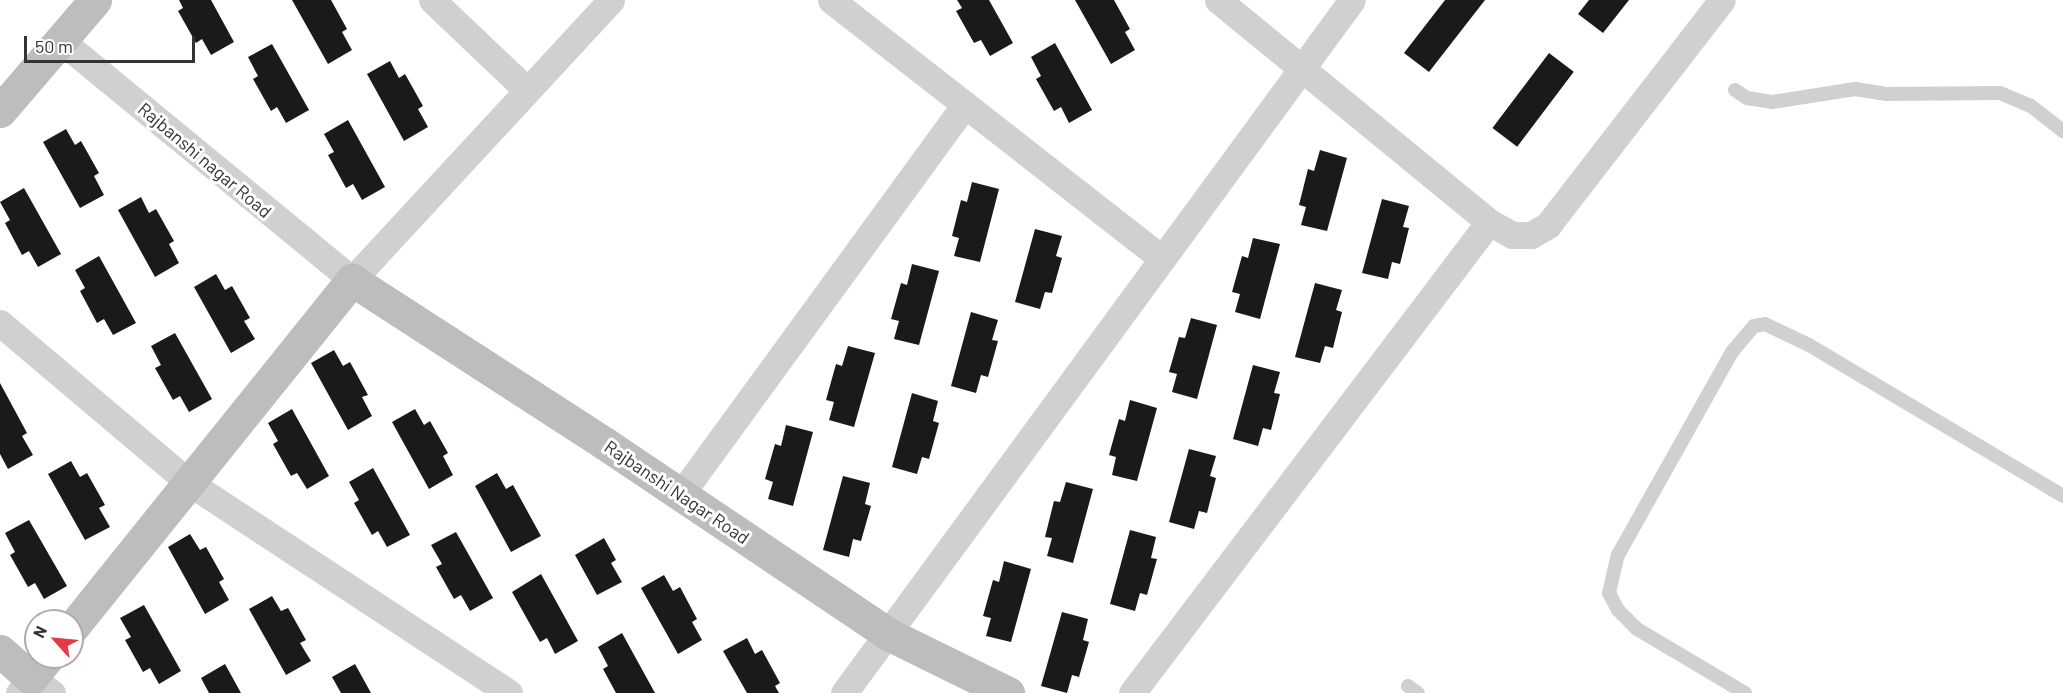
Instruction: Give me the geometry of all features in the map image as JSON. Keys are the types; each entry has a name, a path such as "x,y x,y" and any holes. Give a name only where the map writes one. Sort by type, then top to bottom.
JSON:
{"street":[{"path":"0,111 59,39 95,0"},
{"path":"432,0 527,90"},
{"path":"84,613 352,280 611,0"},
{"path":"831,0 1161,258"},
{"path":"1218,0 1301,65 1489,222 1512,235 1531,235 1548,225 1722,0"},
{"path":"844,693 1301,65 1352,0"},
{"name":"Rajbanshi nagar Road","path":"59,39 352,280"},
{"path":"681,494 965,105"},
{"path":"1132,693 1489,222"},
{"name":"Rajbanshi Nagar Road","path":"352,280 681,494 888,634 1008,693"},
{"path":"0,323 188,482 509,693"},
{"path":"0,651 38,680"}],"lane":[{"path":"1735,90 1747,98 1772,102 1855,89 1887,94 2000,93 2031,106 2063,131"},
{"path":"1745,693 1637,630 1618,610 1609,593 1618,555 1732,352 1754,326 1766,324 1809,345 2063,496"}],"building":[{"path":"179,0 211,0 234,42 211,55 202,39 196,43 178,11 183,8"},
{"path":"292,0 331,0 347,29 342,32 352,50 328,64"},
{"path":"957,0 989,0 1013,43 990,56 981,40 974,43 956,11 962,8"},
{"path":"1075,0 1114,0 1130,29 1125,32 1135,50 1111,64"},
{"path":"1445,0 1485,0 1429,72 1404,53"},
{"path":"1589,0 1629,0 1603,33 1578,14"},
{"path":"1055,43 1092,110 1069,123 1061,107 1054,111 1036,79 1041,76 1031,57"},
{"path":"272,44 309,110 286,123 277,107 271,111 253,79 258,76 248,57"},
{"path":"1549,53 1574,72 1517,147 1492,128"},
{"path":"390,61 399,78 405,74 423,106 418,109 428,127 404,141 367,74"},
{"path":"348,120 385,187 362,200 353,184 346,188 328,155 334,152 324,134"},
{"path":"66,129 75,145 81,141 99,173 94,176 104,195 80,208 43,142"},
{"path":"1320,150 1347,158 1327,231 1301,225 1306,207 1299,205 1308,169 1314,171"},
{"path":"972,182 999,189 980,262 954,256 959,238 952,236 961,200 967,202"},
{"path":"24,188 61,254 38,267 29,251 22,255 5,223 10,220 0,202"},
{"path":"141,197 149,213 156,209 174,241 169,244 179,263 155,277 118,210"},
{"path":"1382,199 1409,206 1403,227 1409,228 1400,264 1392,262 1388,279 1362,273"},
{"path":"1035,229 1062,236 1056,256 1062,258 1052,293 1045,292 1040,309 1015,302"},
{"path":"1253,238 1280,244 1260,319 1235,312 1240,294 1232,292 1242,256 1248,258"},
{"path":"99,256 136,323 113,335 104,319 97,323 80,291 85,288 75,270"},
{"path":"912,264 939,271 919,345 894,339 899,321 891,319 901,283 907,285"},
{"path":"216,274 225,290 232,286 250,318 244,321 255,339 231,353 194,287"},
{"path":"1315,283 1342,290 1336,310 1342,312 1333,348 1325,346 1320,363 1295,357"},
{"path":"971,312 998,320 992,340 998,341 988,377 981,375 976,393 951,386"},
{"path":"1191,318 1217,325 1197,399 1172,392 1177,374 1169,372 1179,337 1185,338"},
{"path":"175,333 212,399 189,412 180,396 173,400 155,368 161,365 151,346"},
{"path":"848,346 875,353 854,427 829,420 834,402 826,400 836,364 842,366"},
{"path":"334,350 343,366 350,362 368,395 362,397 372,416 348,430 311,363"},
{"path":"1253,365 1280,372 1274,393 1280,394 1271,430 1263,428 1258,446 1233,439"},
{"path":"0,383 27,433 22,436 33,455 8,469 0,454"},
{"path":"912,393 938,401 933,421 939,423 929,459 922,457 917,474 892,467"},
{"path":"1130,400 1157,408 1137,481 1112,475 1116,457 1109,455 1119,419 1125,421"},
{"path":"292,409 329,476 307,489 297,473 291,476 273,444 278,441 268,423"},
{"path":"415,409 424,425 430,421 448,453 443,456 453,475 429,489 392,422"},
{"path":"786,425 813,432 793,506 768,499 773,482 765,479 775,444 781,446"},
{"path":"1189,449 1216,456 1210,476 1216,478 1207,513 1199,511 1194,529 1169,522"},
{"path":"71,461 80,477 87,473 105,505 99,508 110,527 85,540 48,474"},
{"path":"373,468 410,535 387,547 378,531 372,535 354,503 359,500 349,482"},
{"path":"497,473 506,489 513,485 541,536 511,552 475,486"},
{"path":"843,476 870,483 865,504 871,506 861,541 853,539 849,557 823,550"},
{"path":"1066,482 1093,489 1073,563 1047,556 1052,538 1045,537 1054,501 1060,502"},
{"path":"29,520 67,586 44,599 35,583 28,587 10,555 15,552 5,533"},
{"path":"1130,530 1156,537 1151,558 1157,559 1147,595 1140,593 1135,611 1110,604"},
{"path":"456,532 493,598 470,611 461,595 454,599 436,567 442,564 431,545"},
{"path":"190,534 200,550 206,547 224,579 219,582 229,600 205,614 168,547"},
{"path":"604,538 616,560 611,563 622,582 597,595 575,555"},
{"path":"1004,561 1031,569 1011,642 986,636 991,618 983,616 993,580 999,582"},
{"path":"541,574 578,641 555,654 547,638 540,642 512,592"},
{"path":"664,575 673,591 680,587 697,619 692,622 702,640 678,654 641,588"},
{"path":"272,596 281,611 288,608 306,640 300,643 311,661 286,675 249,609"},
{"path":"144,605 181,671 159,684 150,668 143,672 125,640 131,637 120,618"},
{"path":"1062,612 1088,619 1083,640 1089,642 1079,677 1072,675 1067,693 1041,686"},
{"path":"622,633 655,693 616,693 603,669 608,666 598,647"},
{"path":"747,638 755,654 762,650 780,683 775,686 779,693 747,693 723,651"},
{"path":"225,664 241,693 209,693 201,678"},
{"path":"355,664 371,693 341,693 332,677"}]}
